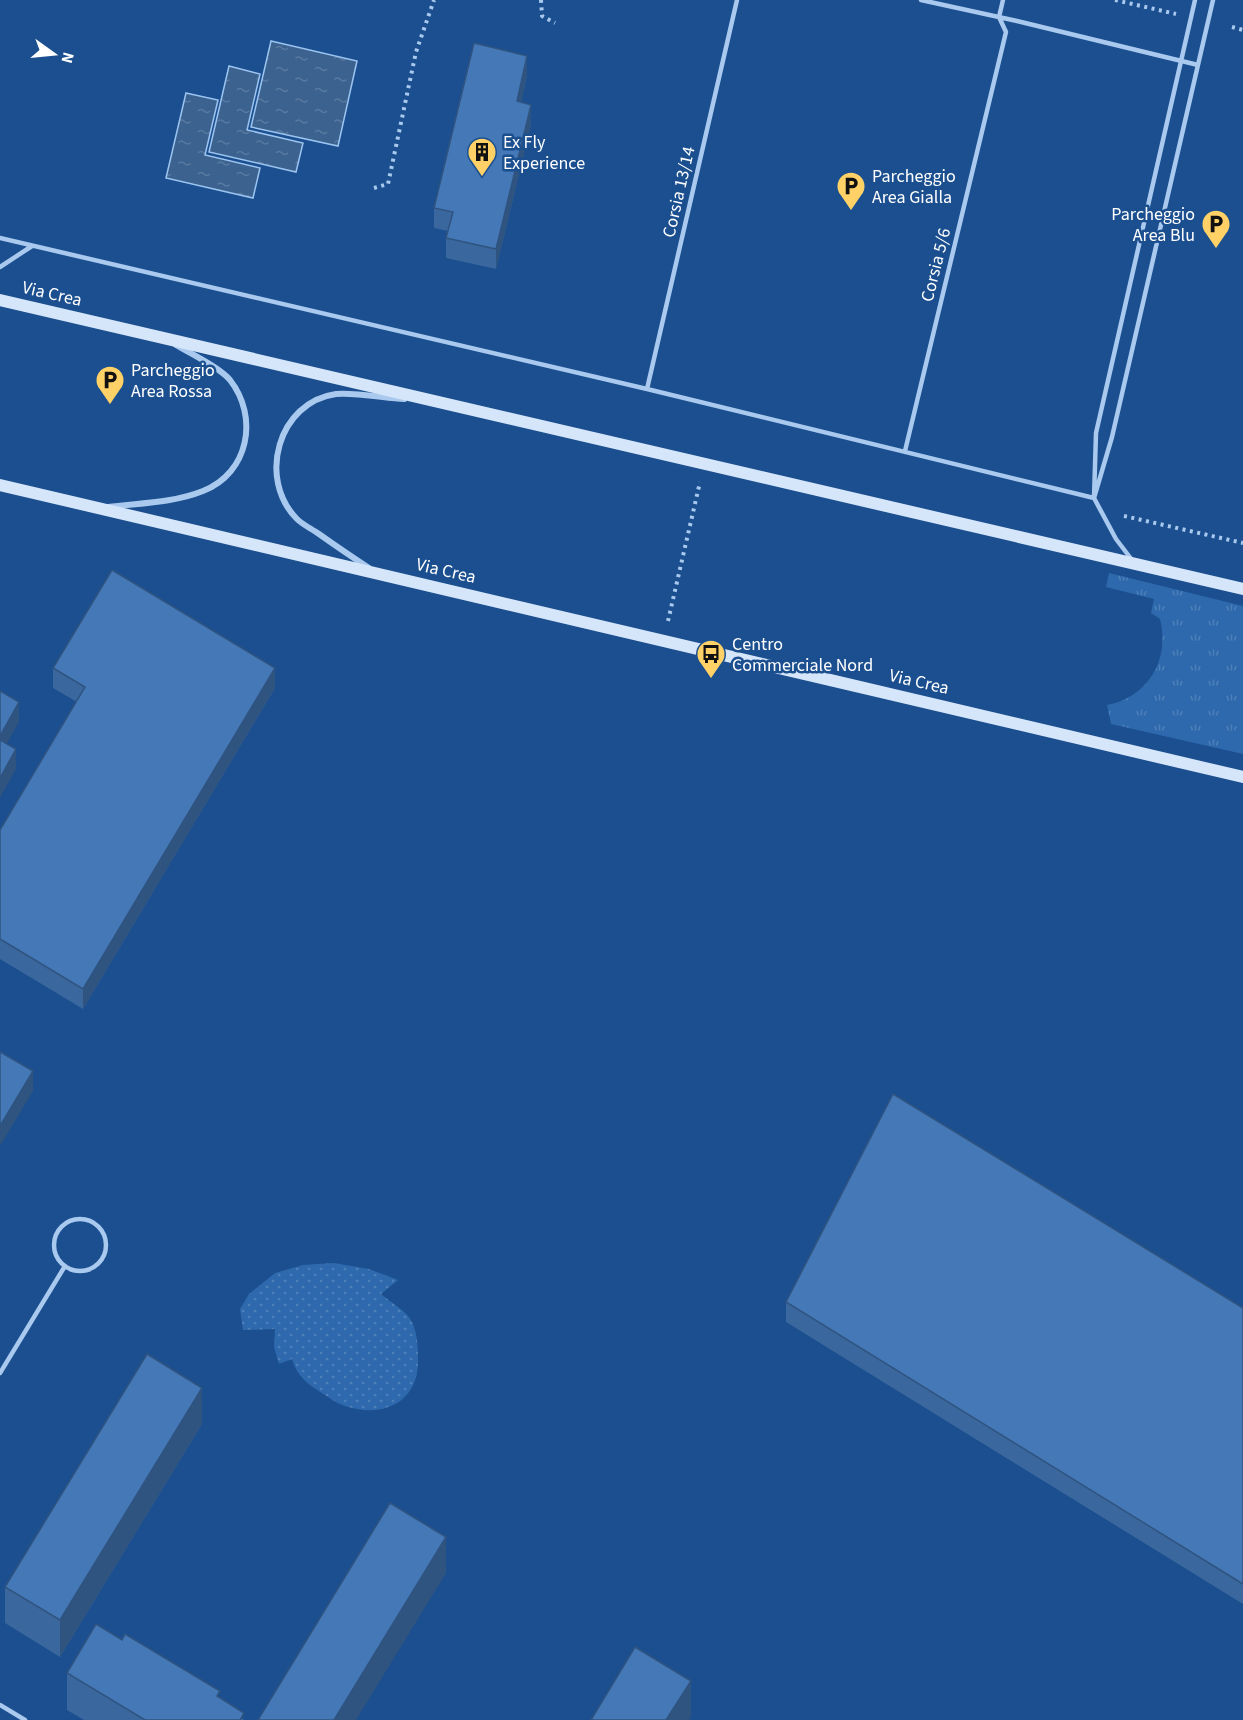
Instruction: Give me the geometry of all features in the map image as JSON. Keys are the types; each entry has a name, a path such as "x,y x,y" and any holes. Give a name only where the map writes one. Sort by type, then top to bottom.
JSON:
{"street":[{"name":"Via Crea","path":"0,300 1243,589"},
{"name":"Via Crea","path":"98,508 183,499 206,490 223,480 235,467 243,451 247,431 246,412 240,395 228,378 167,339"},
{"name":"Via Crea","path":"376,573 297,519 284,501 276,481 275,462 279,442 289,424 303,408 336,394 441,402"},
{"name":"Via Crea","path":"0,485 1243,777"}],"lane":[{"name":"Corsia 13/14","path":"647,389 737,0"},
{"path":"921,0 999,16 1198,65"},
{"path":"999,16 1003,0"},
{"path":"1135,564 1116,539 1094,498 1096,433 1195,0"},
{"path":"1094,498 1112,436 1213,0"},
{"name":"Corsia 5/6","path":"905,451 1006,32 999,16"},
{"path":"0,238 647,389 1094,498"},
{"path":"0,267 32,246"},
{"path":"75,1220 92,1222 99,1227 106,1242 102,1259 97,1265 81,1271 65,1266 55,1252 56,1235 61,1228 67,1222 75,1220"},
{"path":"0,1373 65,1266"},
{"path":"0,1705 25,1720"}],"path":[{"path":"374,188 388,184 417,52 434,0"},
{"path":"541,0 542,16 555,23"},
{"path":"1115,0 1191,18"},
{"path":"1232,27 1243,30"},
{"path":"664,640 704,464"},
{"path":"1100,510 1243,543"}],"green space":[{"path":"1109,573 1243,606 1243,754 1111,724 1107,705 1122,701 1145,685 1159,662 1162,634 1160,619 1151,613 1154,599 1106,587"},
{"path":"334,1263 369,1269 398,1280 381,1294 402,1310 412,1322 417,1344 417,1373 406,1396 386,1408 359,1409 337,1403 305,1380 297,1371 292,1359 279,1364 274,1347 275,1329 243,1330 240,1309 249,1294 275,1273 303,1265"}],"water":[{"path":"271,41 357,61 338,146 251,127"},
{"path":"229,66 260,74 247,130 303,143 296,172 209,152"},
{"path":"186,93 218,100 205,155 260,168 253,198 166,178"}],"building":[{"name":"Ex Fly Experience","path":"474,43 527,56 517,101 531,105 496,249 446,238 453,212 434,208"},
{"path":"112,570 275,668 83,989 0,939 0,830 85,687 53,668"},
{"path":"0,691 19,702 0,736"},
{"path":"0,740 16,749 0,778"},
{"path":"0,1052 33,1071 0,1126"},
{"path":"893,1094 1243,1308 1243,1584 786,1302"},
{"path":"147,1354 202,1388 60,1620 5,1587"},
{"path":"390,1503 446,1537 334,1720 258,1720"},
{"path":"96,1624 122,1640 125,1634 220,1691 217,1696 244,1713 240,1720 145,1720 67,1673"},
{"path":"635,1647 691,1681 666,1720 591,1720"}],"place":[{"name":"Ex Fly Experience","path":"482,178"},
{"name":"Parcheggio Area Gialla","path":"851,212"},
{"name":"Parcheggio Area Blu","path":"1216,250"},
{"name":"Parcheggio Area Rossa","path":"110,406"},
{"name":"Centro Commerciale Nord","path":"711,680"}]}
